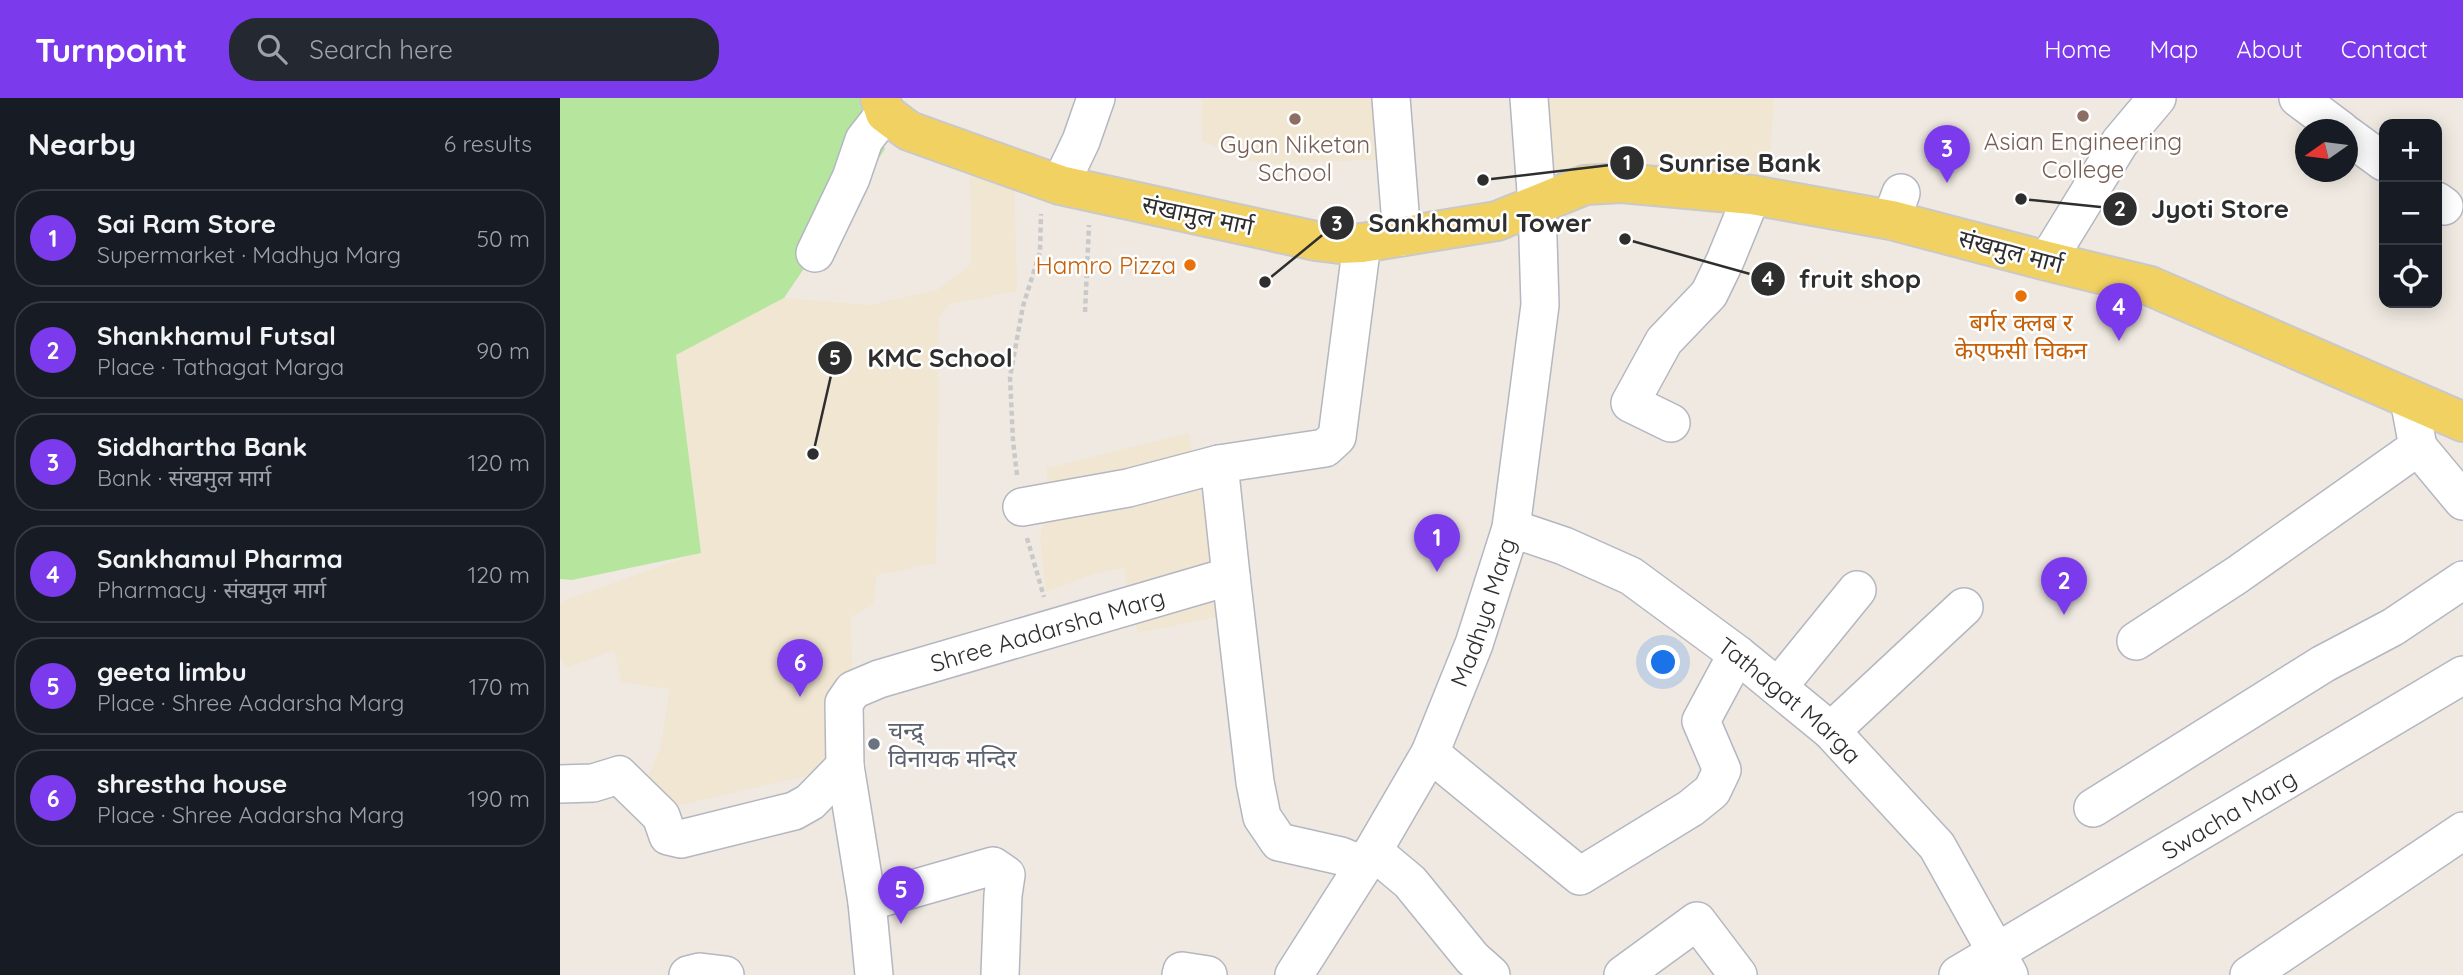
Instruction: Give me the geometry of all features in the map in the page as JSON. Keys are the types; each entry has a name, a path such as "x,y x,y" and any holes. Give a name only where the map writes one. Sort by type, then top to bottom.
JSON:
{"main road":[{"name":"संखामुल मार्ग","path":"882,105 909,131 1077,189 1316,241 1362,243 1402,237 1497,221 1537,205"},
{"name":"संखमुल मार्ग","path":"1537,205 1585,186 1622,183 1896,206 2047,261 2150,285 2463,422"}],"street":[{"path":"1077,189 1081,141 1096,98"},
{"path":"1391,98 1402,237"},
{"name":"Madhya Marg","path":"1294,975 1430,753 1474,644 1511,527 1540,305 1530,98"},
{"path":"2047,261 2120,142 2157,98"},
{"path":"2298,98 2326,119"},
{"path":"815,253 882,105"},
{"path":"2358,143 2379,158"},
{"path":"1671,423 1630,402 1664,341 1709,294 1752,195"},
{"path":"1021,507 1128,488 1219,464 1325,448 1337,438 1362,243"},
{"path":"2409,399 2418,447 2463,501"},
{"path":"2136,641 2237,575 2418,447"},
{"path":"1219,464 1255,782 1262,817 1279,842 1341,856 1368,858 1410,882 1472,958 1491,975"},
{"name":"Tathagat Marga","path":"1511,527 1564,546 1631,576 1737,654 1831,731 1937,846 2002,964"},
{"name":"Shree Aadarsha Marg","path":"874,975 867,902 845,766 844,703 853,690 1231,576"},
{"path":"2093,808 2323,664 2393,627 2463,580"},
{"path":"1778,687 1857,590"},
{"path":"1831,731 1964,607"},
{"path":"1430,753 1580,876 1691,808 1712,791 1722,771 1701,721 1737,654"},
{"name":"Swacha Marg","path":"1958,975 2002,964 2463,675"},
{"path":"560,784 593,783 620,771 661,816 668,836 681,839 794,811 810,802 845,766"},
{"path":"2249,975 2463,831"},
{"path":"867,902 993,866 1006,875 1000,975"},
{"path":"1623,975 1697,921 1738,975"},
{"path":"1181,975 1182,971 1208,975"},
{"path":"688,975 700,972 725,975"}],"path":[{"path":"1053,628 1028,545 1021,507 1013,442 1010,377 1023,306 1040,252 1041,195 1077,189 1087,248 1085,312"}],"shaded area":[{"name":"Gyan Niketan School","path":"1202,98 1386,98 1389,159 1269,164 1251,161 1202,141"},
{"path":"1541,98 1774,98 1768,180 1669,167 1546,171"},
{"path":"970,170 1014,172 1017,291 949,304 939,317 936,563 877,575 873,605 851,617 852,669 834,689 831,758 806,776 662,809 643,791 660,748 670,689 621,682 614,650 566,668 560,656 560,602 701,552 676,355 784,298 870,305 937,290 971,264"},
{"path":"1189,433 1225,615 1138,633 1124,568 1093,574 1046,592 1040,539 1048,506 1047,468"}],"green space":[{"path":"560,98 860,98 885,149 784,298 676,355 701,553 572,580 560,579"}],"place":[{"name":"Asian Engineering College","path":"2083,116"},
{"name":"Gyan Niketan School","path":"1295,119"},
{"name":"Sunrise Bank","path":"1483,180"},
{"name":"Siddhartha Bank","path":"1947,183"},
{"name":"Jyoti Store","path":"2021,199"},
{"name":"fruit shop","path":"1625,239"},
{"name":"Hamro Pizza","path":"1190,265"},
{"name":"Sankhamul Tower","path":"1265,282"},
{"name":"बर्गर क्लब र केएफसी चिकन","path":"2021,296"},
{"name":"Sankhamul Pharma","path":"2119,341"},
{"name":"KMC School","path":"813,454"},
{"name":"Sai Ram Store","path":"1437,572"},
{"name":"Shankhamul Futsal","path":"2064,615"},
{"name":"shrestha house","path":"800,697"},
{"name":"चन्द्र् विनायक मन्दिर","path":"874,744"},
{"name":"geeta limbu","path":"901,924"}]}
